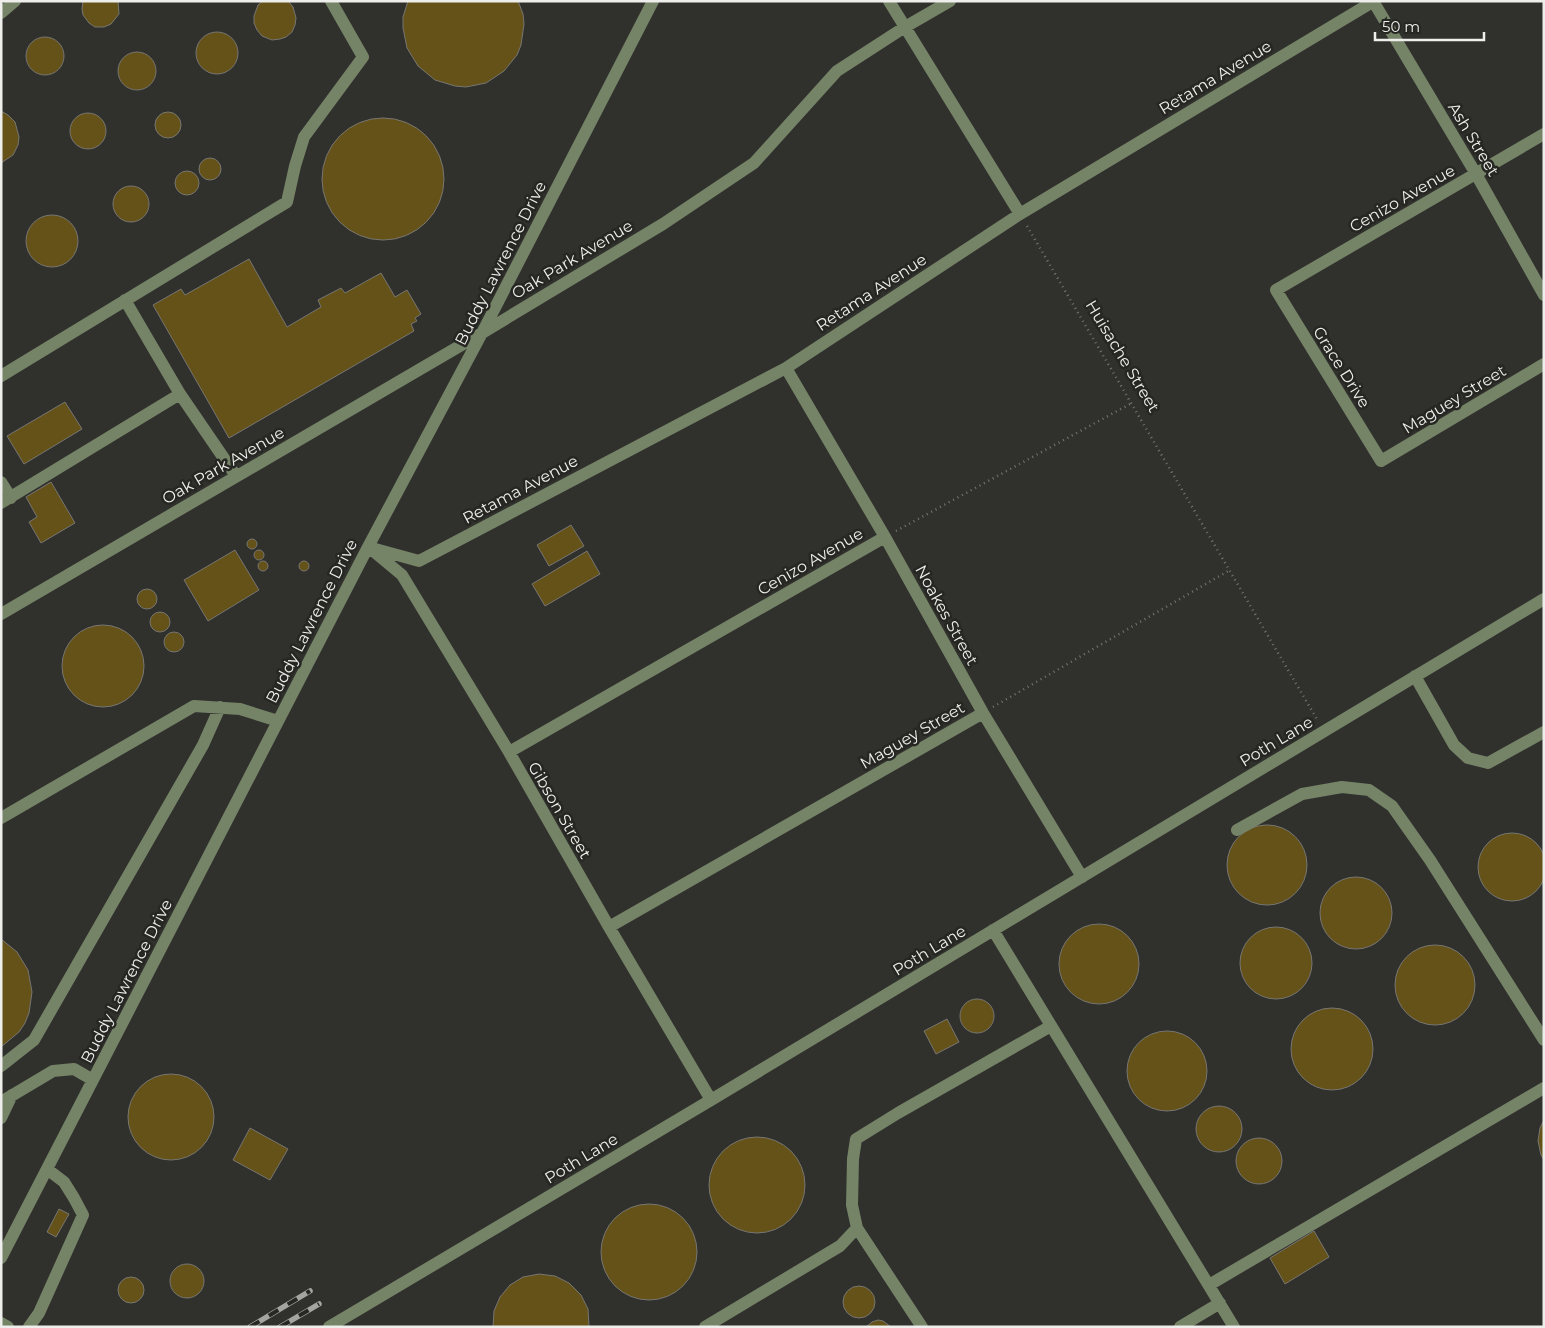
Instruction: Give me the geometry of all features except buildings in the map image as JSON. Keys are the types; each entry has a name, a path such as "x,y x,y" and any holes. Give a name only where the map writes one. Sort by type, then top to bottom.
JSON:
{"street":[{"path":"1,13 15,1"},
{"path":"1,376 288,202 295,166 304,137 363,57 331,1"},
{"name":"Buddy Lawrence Drive","path":"1,1258 278,720 482,333 653,1"},
{"path":"890,1 1020,214"},
{"name":"Oak Park Avenue","path":"1,614 482,333 663,224 754,163 838,71 905,27 950,1"},
{"name":"Ash Street","path":"1373,1 1476,174 1544,295"},
{"name":"Retama Avenue","path":"368,547 419,561 786,368 1020,214 1373,1"},
{"name":"Cenizo Avenue","path":"1276,290 1544,134"},
{"name":"Grace Drive","path":"1276,290 1381,462"},
{"path":"126,300 180,394 236,476"},
{"name":"Maguey Street","path":"1381,462 1544,364"},
{"name":"Noakes Street","path":"786,368 885,537 983,713 1082,877"},
{"path":"1,482 6,500 180,394"},
{"name":"Cenizo Avenue","path":"508,752 885,537"},
{"name":"Gibson Street","path":"368,547 402,575 508,752 711,1100"},
{"name":"Poth Lane","path":"329,1327 711,1100 1544,599"},
{"path":"1415,676 1454,745 1468,758 1488,764 1544,732"},
{"path":"1,818 194,706 240,709 278,720"},
{"path":"1,1066 34,1040 202,745 220,707"},
{"name":"Maguey Street","path":"609,927 983,713"},
{"path":"1237,830 1302,794 1342,787 1369,790 1392,806 1430,860 1544,1040"},
{"path":"993,930 1234,1327"},
{"path":"922,1327 857,1228 852,1205 852,1159 856,1139 1051,1026"},
{"path":"1,1118 7,1098 53,1072 74,1069 93,1080"},
{"path":"1209,1285 1544,1088"},
{"path":"29,1327 39,1313 82,1216 64,1182 47,1168"},
{"path":"705,1327 840,1246 857,1228"},
{"path":"1180,1327 1220,1303"},
{"path":"1,1323 8,1327"}],"path":[{"name":"Huisache Street","path":"1020,214 1324,731"},
{"name":"Cenizo Avenue","path":"885,537 1132,403"},
{"name":"Maguey Street","path":"983,713 1230,570"}],"railway":[{"path":"250,1327 310,1291"},
{"path":"280,1327 319,1304"}]}
